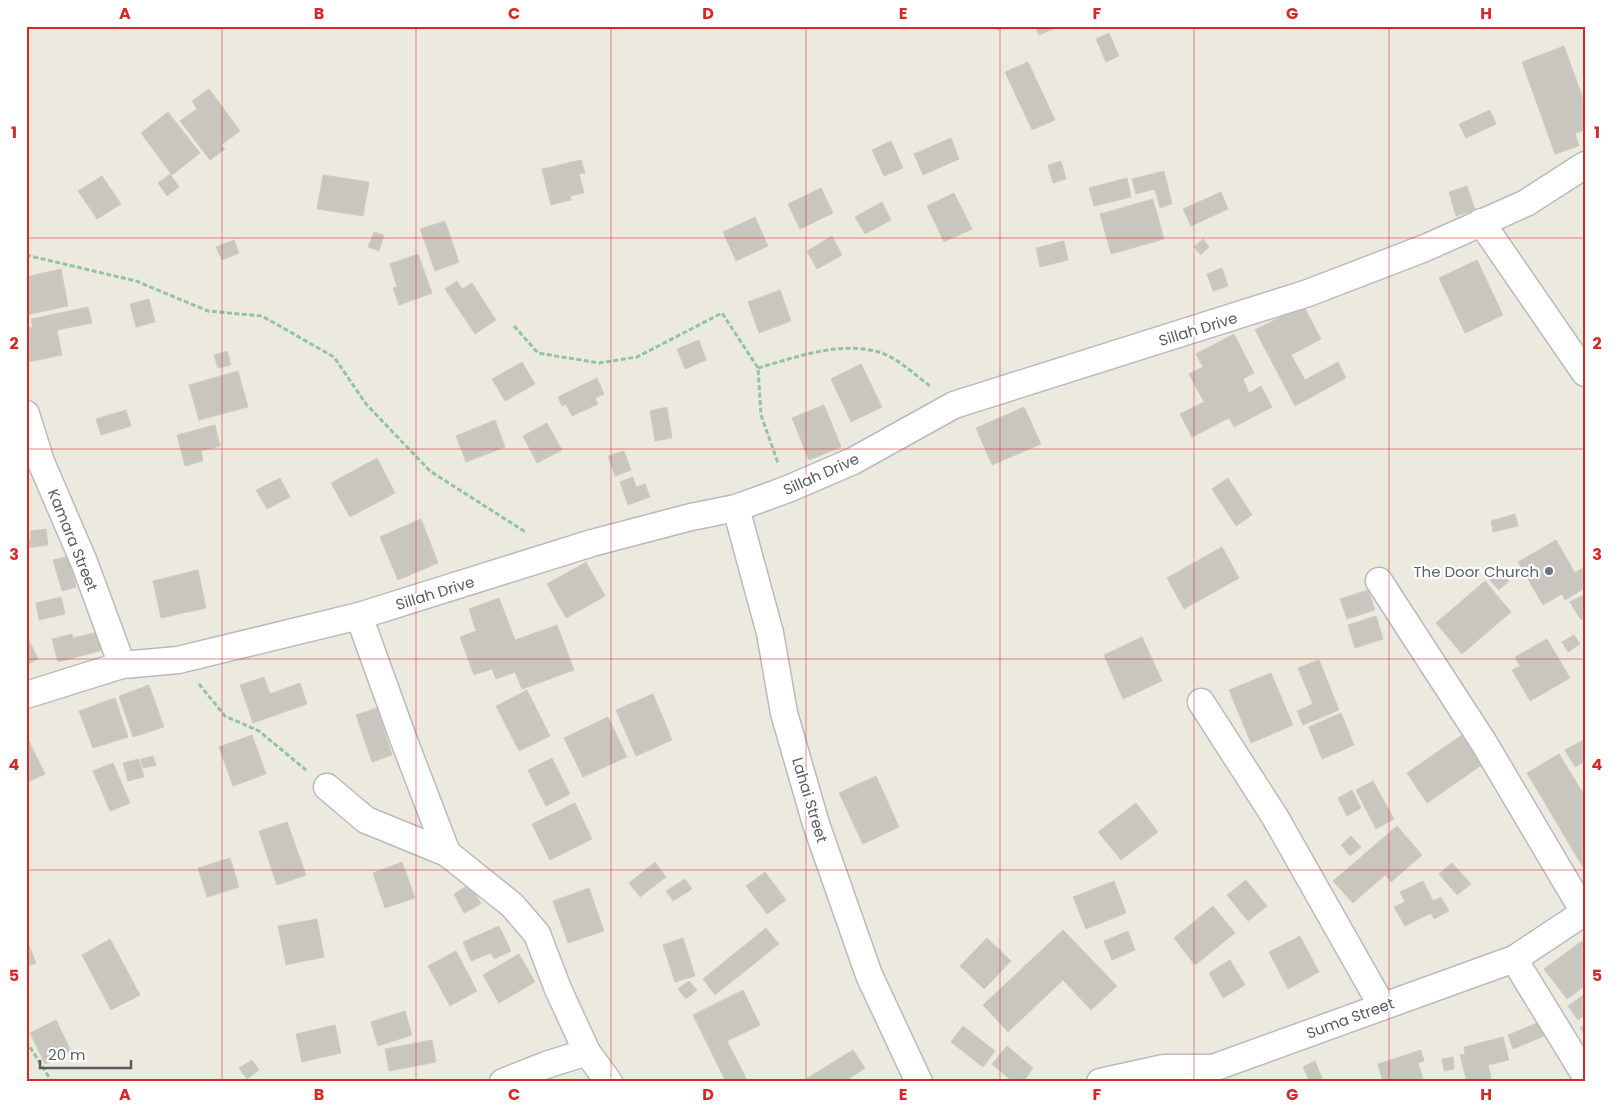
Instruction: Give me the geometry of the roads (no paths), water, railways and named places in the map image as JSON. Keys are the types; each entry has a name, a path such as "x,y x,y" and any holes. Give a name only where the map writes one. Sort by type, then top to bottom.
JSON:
{"street":[{"name":"Sillah Drive","path":"26,695 122,665 178,660 359,616 592,544 691,517 736,508 788,489 853,461 954,405 1308,293 1425,248 1526,203 1585,165"},
{"path":"1481,222 1585,373"},
{"name":"Kamara Street","path":"26,414 41,462 84,562 122,665"},
{"name":"Lahai Street","path":"736,508 770,633 784,713 816,824 869,975 918,1082"},
{"path":"1379,581 1484,743 1585,912"},
{"path":"359,616 447,853"},
{"path":"1201,702 1275,817 1382,1006"},
{"path":"327,788 366,820 447,853 512,906 538,934 558,989 588,1052 609,1082"},
{"name":"Suma Street","path":"1100,1082 1164,1068 1222,1075 1382,1006 1514,959 1585,912"},
{"path":"1514,959 1585,1075"},
{"path":"503,1082 546,1065 588,1052"}],"place":[{"name":"The Door Church","path":"1549,571"}]}
